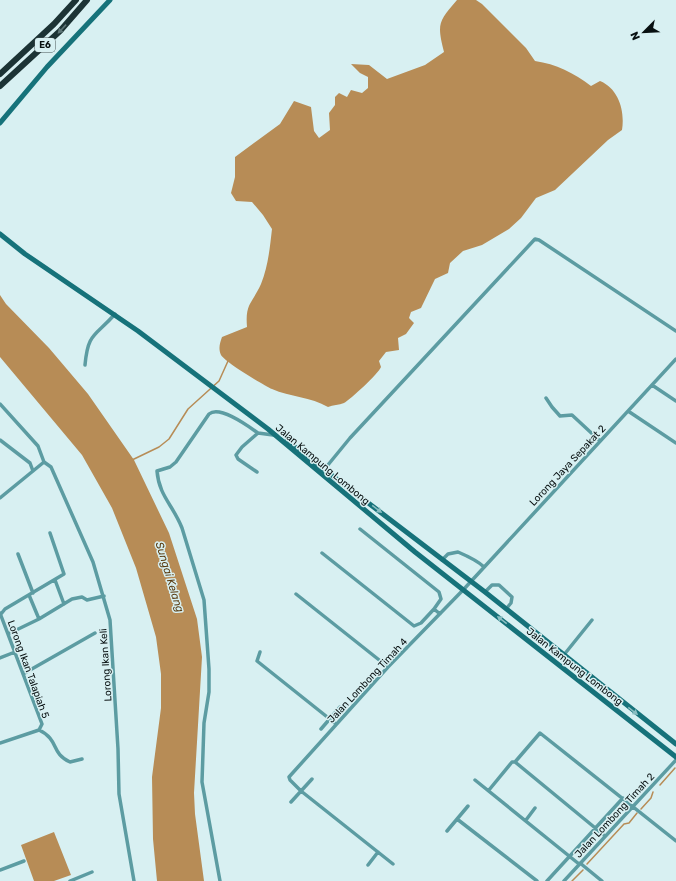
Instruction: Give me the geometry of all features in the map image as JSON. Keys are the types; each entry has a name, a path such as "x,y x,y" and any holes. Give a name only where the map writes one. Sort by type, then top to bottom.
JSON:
{"highway":[{"name":"E6","path":"0,74 54,24 76,0"},
{"name":"E6","path":"0,86 60,31 88,0"}],"street":[{"path":"0,123 47,67 110,0"},
{"path":"0,234 42,266 115,314 268,429"},
{"path":"322,471 350,438 535,239 539,240 676,331"},
{"path":"85,365 88,343 94,334 115,314"},
{"name":"Lorong Jaya Sepakat 2","path":"471,582 676,359"},
{"path":"652,384 676,400"},
{"path":"546,398 560,416 572,415 600,441"},
{"name":"Lorong Ikan Keli","path":"0,404 38,446 44,462 51,467 93,562 104,596 110,620 118,749 119,794 134,881"},
{"path":"220,881 202,782 204,723 209,692 209,669 204,600 182,528 158,486 157,471 170,467 176,462 209,414 213,411 218,411 241,421 258,433 274,435"},
{"path":"628,411 676,443"},
{"name":"Jalan Kampung Lombong","path":"268,429 281,437 464,589 676,757"},
{"name":"Jalan Kampung Lombong","path":"268,429 485,592 563,656 676,744"},
{"path":"257,472 238,459 236,455 242,447 258,433"},
{"path":"0,440 30,463 33,471"},
{"path":"0,498 44,462"},
{"path":"322,553 414,626 421,623 441,599 439,592 360,529"},
{"path":"1,615 4,609 62,577 64,571 50,533"},
{"path":"442,560 446,555 458,552 472,560 478,561 484,567"},
{"path":"18,554 33,593"},
{"path":"55,580 64,604"},
{"name":"Jalan Lombong Timah 4","path":"302,791 290,780 289,777 388,667 471,582"},
{"path":"485,592 492,586 499,585 512,597 511,603 506,609"},
{"path":"296,594 388,667"},
{"path":"29,595 38,620"},
{"path":"8,634 38,620 72,599 82,598 88,600 104,596"},
{"path":"434,608 440,614"},
{"name":"Lorong Ikan Talapiah 5","path":"1,615 42,724 39,730"},
{"path":"563,656 592,620"},
{"path":"24,674 95,633"},
{"path":"0,658 15,652"},
{"path":"260,652 257,661 336,724"},
{"path":"321,729 340,707"},
{"path":"0,743 39,730 52,738 60,756 70,762 82,759"},
{"path":"489,790 512,762 515,762 540,733 676,841"},
{"name":"Jalan Lombong Timah 2","path":"564,881 676,760"},
{"path":"515,762 596,827 605,836"},
{"path":"291,802 312,779"},
{"path":"475,780 602,881"},
{"path":"302,791 393,864"},
{"path":"547,881 622,798"},
{"path":"447,831 468,806"},
{"path":"526,820 535,808"},
{"path":"457,819 538,881"},
{"path":"368,865 378,852"},
{"path":"0,870 24,861"},
{"path":"70,881 92,872"}],"water":[{"path":"457,0 476,0 482,4 526,48 535,61 550,64 564,70 591,86 600,81 607,85 612,89 619,101 623,123 622,130 608,140 555,190 536,198 521,218 509,229 482,245 463,251 450,263 448,273 435,279 421,308 411,312 409,318 414,323 406,334 398,338 399,350 386,352 379,361 381,367 379,370 347,401 342,404 328,407 315,401 272,389 229,363 221,355 220,350 222,337 247,327 248,308 258,291 265,271 272,229 252,202 236,201 231,193 235,177 235,157 280,124 294,101 311,107 314,131 319,138 330,130 329,113 335,105 335,97 339,93 347,97 351,90 362,93 368,88 368,77 360,73 351,64 369,65 387,79 425,65 444,52 440,35 441,24 446,13"},
{"name":"Sungai Kelang","path":"0,295 6,304 49,348 88,394 134,460 169,533 197,619 202,657 194,793 195,814 204,881 157,881 153,839 152,777 161,708 161,674 156,637 136,568 112,508 82,455 0,357"},
{"path":"54,832 71,875 54,881 34,881 21,845"}],"waterway":[{"path":"132,460 159,447 169,439 188,409 219,381 228,361"},
{"path":"660,785 675,768"},
{"path":"641,809 651,798 653,792"},
{"path":"587,864 624,824 629,823 637,813"},
{"path":"572,881 583,870"}]}
